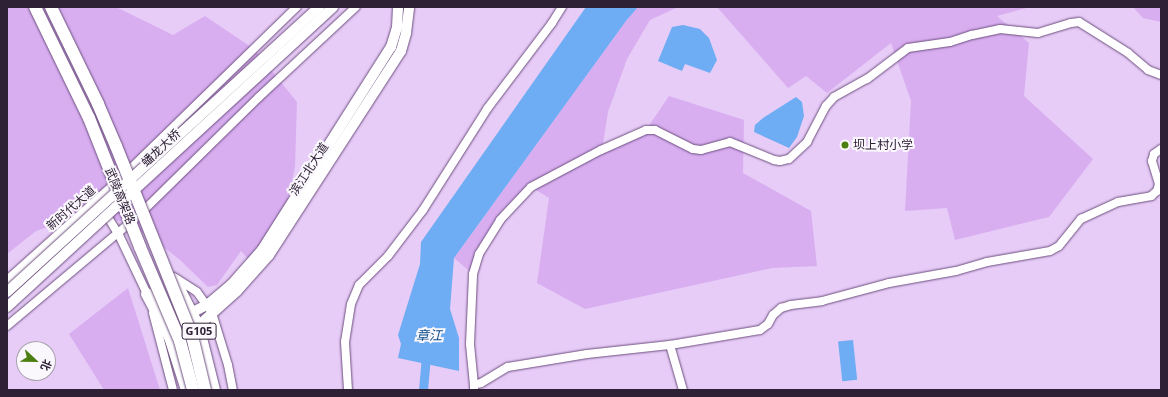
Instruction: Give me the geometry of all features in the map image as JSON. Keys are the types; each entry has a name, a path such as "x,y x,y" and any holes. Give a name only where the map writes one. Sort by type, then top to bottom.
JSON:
{"highway":[{"name":"武陵高架路","path":"36,7 88,118 180,341 193,390"},
{"name":"武陵高架路","path":"51,7 98,104 128,175 192,336 205,390"},
{"name":"G105","path":"173,276 198,326 214,390"},
{"name":"G105","path":"147,294 166,327 187,390"}],"main road":[{"name":"蟠龙大桥","path":"7,292 318,7"},
{"name":"蟠龙大桥","path":"7,307 333,7"},
{"name":"滨江北大道","path":"198,326 210,309 262,250 392,47 397,27 398,7"},
{"name":"滨江北大道","path":"191,313 210,309 237,291 269,255 401,51 406,33 408,7"}],"street":[{"name":"新时代大道","path":"7,280 97,201 297,7"},
{"path":"7,326 140,214 259,97 356,7"},
{"path":"348,390 345,342 351,304 359,285 388,256 423,210 487,109 552,23 562,7"},
{"path":"1161,75 1148,70 1128,53 1079,22 1038,33 1000,29 950,42 908,48 867,80 834,97 826,106 807,142 789,159 780,161 774,160 730,142 701,150 693,149 655,130 646,130 601,150 531,187 500,220 479,254 473,274 470,337 474,387 508,367 588,354 670,345 760,330 768,324 773,315 782,308 791,305 822,301 890,283 956,271 987,262 1050,251 1059,246 1081,219 1118,202 1151,196 1157,191 1159,184 1152,161 1154,154 1161,149"},
{"path":"121,178 173,276 197,292 210,309 228,365 233,390"},
{"path":"97,201 118,233 147,294 173,390"},
{"path":"670,345 683,390"}],"shaded area":[{"path":"7,7 116,7 173,35 205,16 254,49 297,102 295,167 282,227 257,269 241,251 217,285 208,287 180,260 151,237 120,221 82,215 36,231 7,254"},
{"path":"638,7 678,7 650,20 627,59 608,112 602,150 646,130 669,96 744,120 743,173 811,211 817,266 772,268 585,309 537,283 549,198 531,187 500,220 473,274 454,258 626,21"},
{"path":"717,7 1030,7 997,16 1029,43 1024,96 1093,159 1049,217 955,240 947,208 905,211 911,101 891,43 827,93 806,76 788,88"},
{"path":"1133,7 1161,7 1161,22 1143,18"},
{"path":"128,288 160,390 104,390 69,334"}],"water":[{"name":"章江","path":"586,7 638,7 626,21 454,258 450,309 459,338 459,371 398,358 401,344 398,335 420,264 421,242"},
{"path":"683,25 700,29 709,38 717,60 710,73 685,64 682,71 658,61 672,27"},
{"path":"796,97 802,102 804,116 797,137 789,148 754,132 755,125 763,118"},
{"path":"853,340 857,380 842,381 838,342"}],"waterway":[{"path":"423,390 426,352"}],"place":[{"name":"坝上村小学","path":"845,145"}]}
